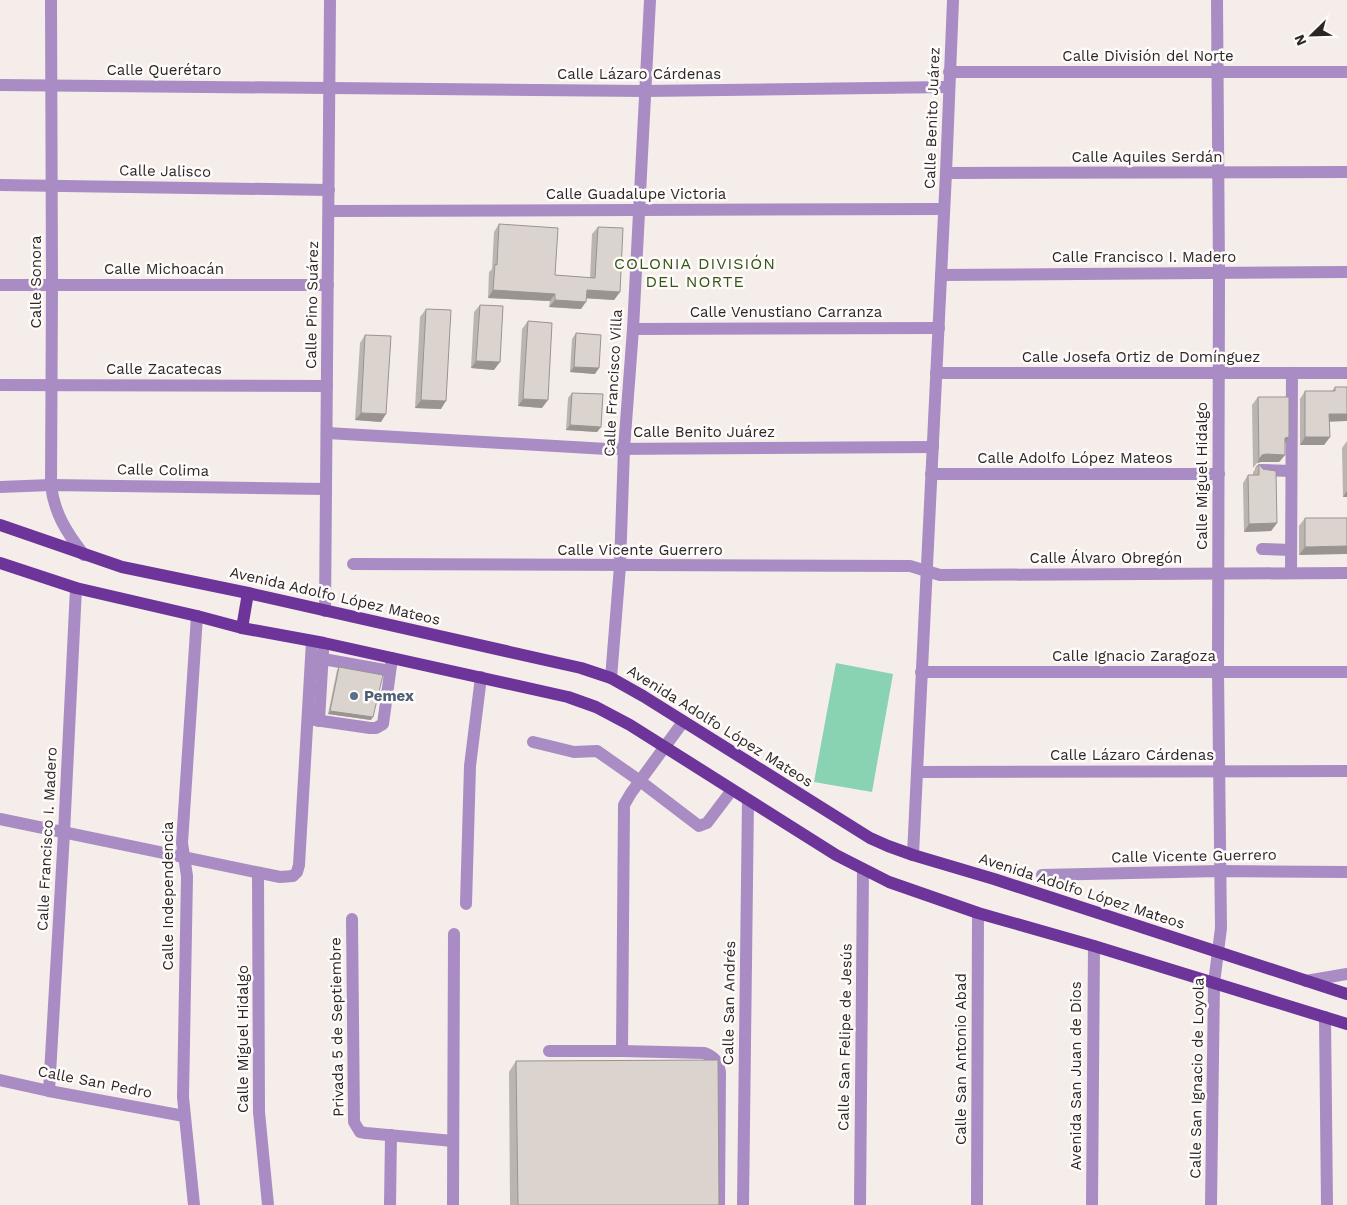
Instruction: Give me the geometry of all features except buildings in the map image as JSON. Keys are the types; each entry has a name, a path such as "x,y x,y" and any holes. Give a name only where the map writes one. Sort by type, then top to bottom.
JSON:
{"main road":[{"name":"Avenida Adolfo López Mateos","path":"0,525 122,567 543,658 611,678 643,696 870,838 888,846 1347,994"},
{"path":"0,563 76,588 242,628 318,642 568,697 596,707 630,725 664,748 863,870 889,882 978,914 1094,946 1347,1024"},
{"path":"242,628 248,593"}],"street":[{"name":"Calle Sonora","path":"51,0 51,485 52,496 59,518 68,535 84,555"},
{"name":"Calle Pino Suárez","path":"325,611 330,0"},
{"name":"Calle Francisco Villa","path":"611,678 620,566 624,449 633,329 650,0"},
{"name":"Calle Benito Juárez","path":"913,855 953,0"},
{"name":"Calle Miguel Hidalgo","path":"1217,0 1220,273 1218,672 1221,928 1219,952"},
{"name":"Calle División del Norte","path":"949,72 1347,72"},
{"name":"Calle Querétaro","path":"0,85 329,88"},
{"name":"Calle Lázaro Cárdenas","path":"329,88 644,91 949,86"},
{"name":"Calle Aquiles Serdán","path":"946,173 1347,172"},
{"name":"Calle Jalisco","path":"0,185 329,190"},
{"name":"Calle Guadalupe Victoria","path":"329,211 944,209"},
{"name":"Calle Francisco I. Madero","path":"941,275 1347,272"},
{"name":"Calle Michoacán","path":"0,285 328,285"},
{"name":"Calle Venustiano Carranza","path":"633,329 939,328"},
{"name":"Calle Josefa Ortiz de Domínguez","path":"936,373 1347,373"},
{"path":"1291,573 1292,373"},
{"name":"Calle Zacatecas","path":"0,385 327,386"},
{"name":"Calle Benito Juárez","path":"327,433 624,449 932,446"},
{"path":"1261,470 1291,471"},
{"name":"Calle Adolfo López Mateos","path":"931,474 1219,474"},
{"name":"Calle Colima","path":"0,487 51,485 326,489"},
{"path":"1262,549 1291,550"},
{"name":"Calle Vicente Guerrero","path":"353,564 910,566 926,570"},
{"name":"Calle Álvaro Obregón","path":"926,570 940,575 1347,573"},
{"name":"Calle Francisco I. Madero","path":"49,1091 76,588"},
{"name":"Calle Independencia","path":"194,1205 184,1116 187,876 182,843 197,616"},
{"path":"0,819 258,873 280,877 293,876 297,872 299,865 314,720 318,642"},
{"path":"317,658 390,672"},
{"path":"314,720 370,728 376,728 383,724 392,658"},
{"name":"Calle Ignacio Zaragoza","path":"921,672 1347,672"},
{"path":"466,904 470,766 481,677"},
{"path":"622,1051 623,810 625,801 683,722"},
{"path":"533,742 574,752 597,752 640,781 699,826 707,823 732,790"},
{"name":"Calle Lázaro Cárdenas","path":"917,772 1347,771"},
{"name":"Calle San Andrés","path":"743,1205 748,800"},
{"name":"Calle San Felipe de Jesús","path":"860,1205 863,870"},
{"name":"Calle Vicente Guerrero","path":"1042,875 1220,871 1347,872"},
{"name":"Calle Miguel Hidalgo","path":"258,873 259,1112 268,1205"},
{"name":"Calle San Antonio Abad","path":"977,1205 978,914"},
{"name":"Privada 5 de Septiembre","path":"352,919 354,1122 360,1132 391,1135"},
{"path":"453,1205 454,934"},
{"name":"Avenida San Juan de Dios","path":"1092,1205 1094,946"},
{"name":"Calle San Ignacio de Loyola","path":"1211,1205 1214,983 1219,952"},
{"path":"1306,981 1347,974"},
{"path":"1325,1017 1327,1205"},
{"path":"549,1051 704,1053 715,1058 719,1064 719,1205"},
{"name":"Calle San Pedro","path":"0,1080 184,1116"},
{"path":"390,1205 391,1135 454,1141"}],"green space":[{"path":"836,663 893,674 872,792 814,782"}],"place":[{"name":"Pemex","path":"354,696"}],"district":[{"name":"COLONIA DIVISIÓN DEL NORTE","path":"695,272"}]}
